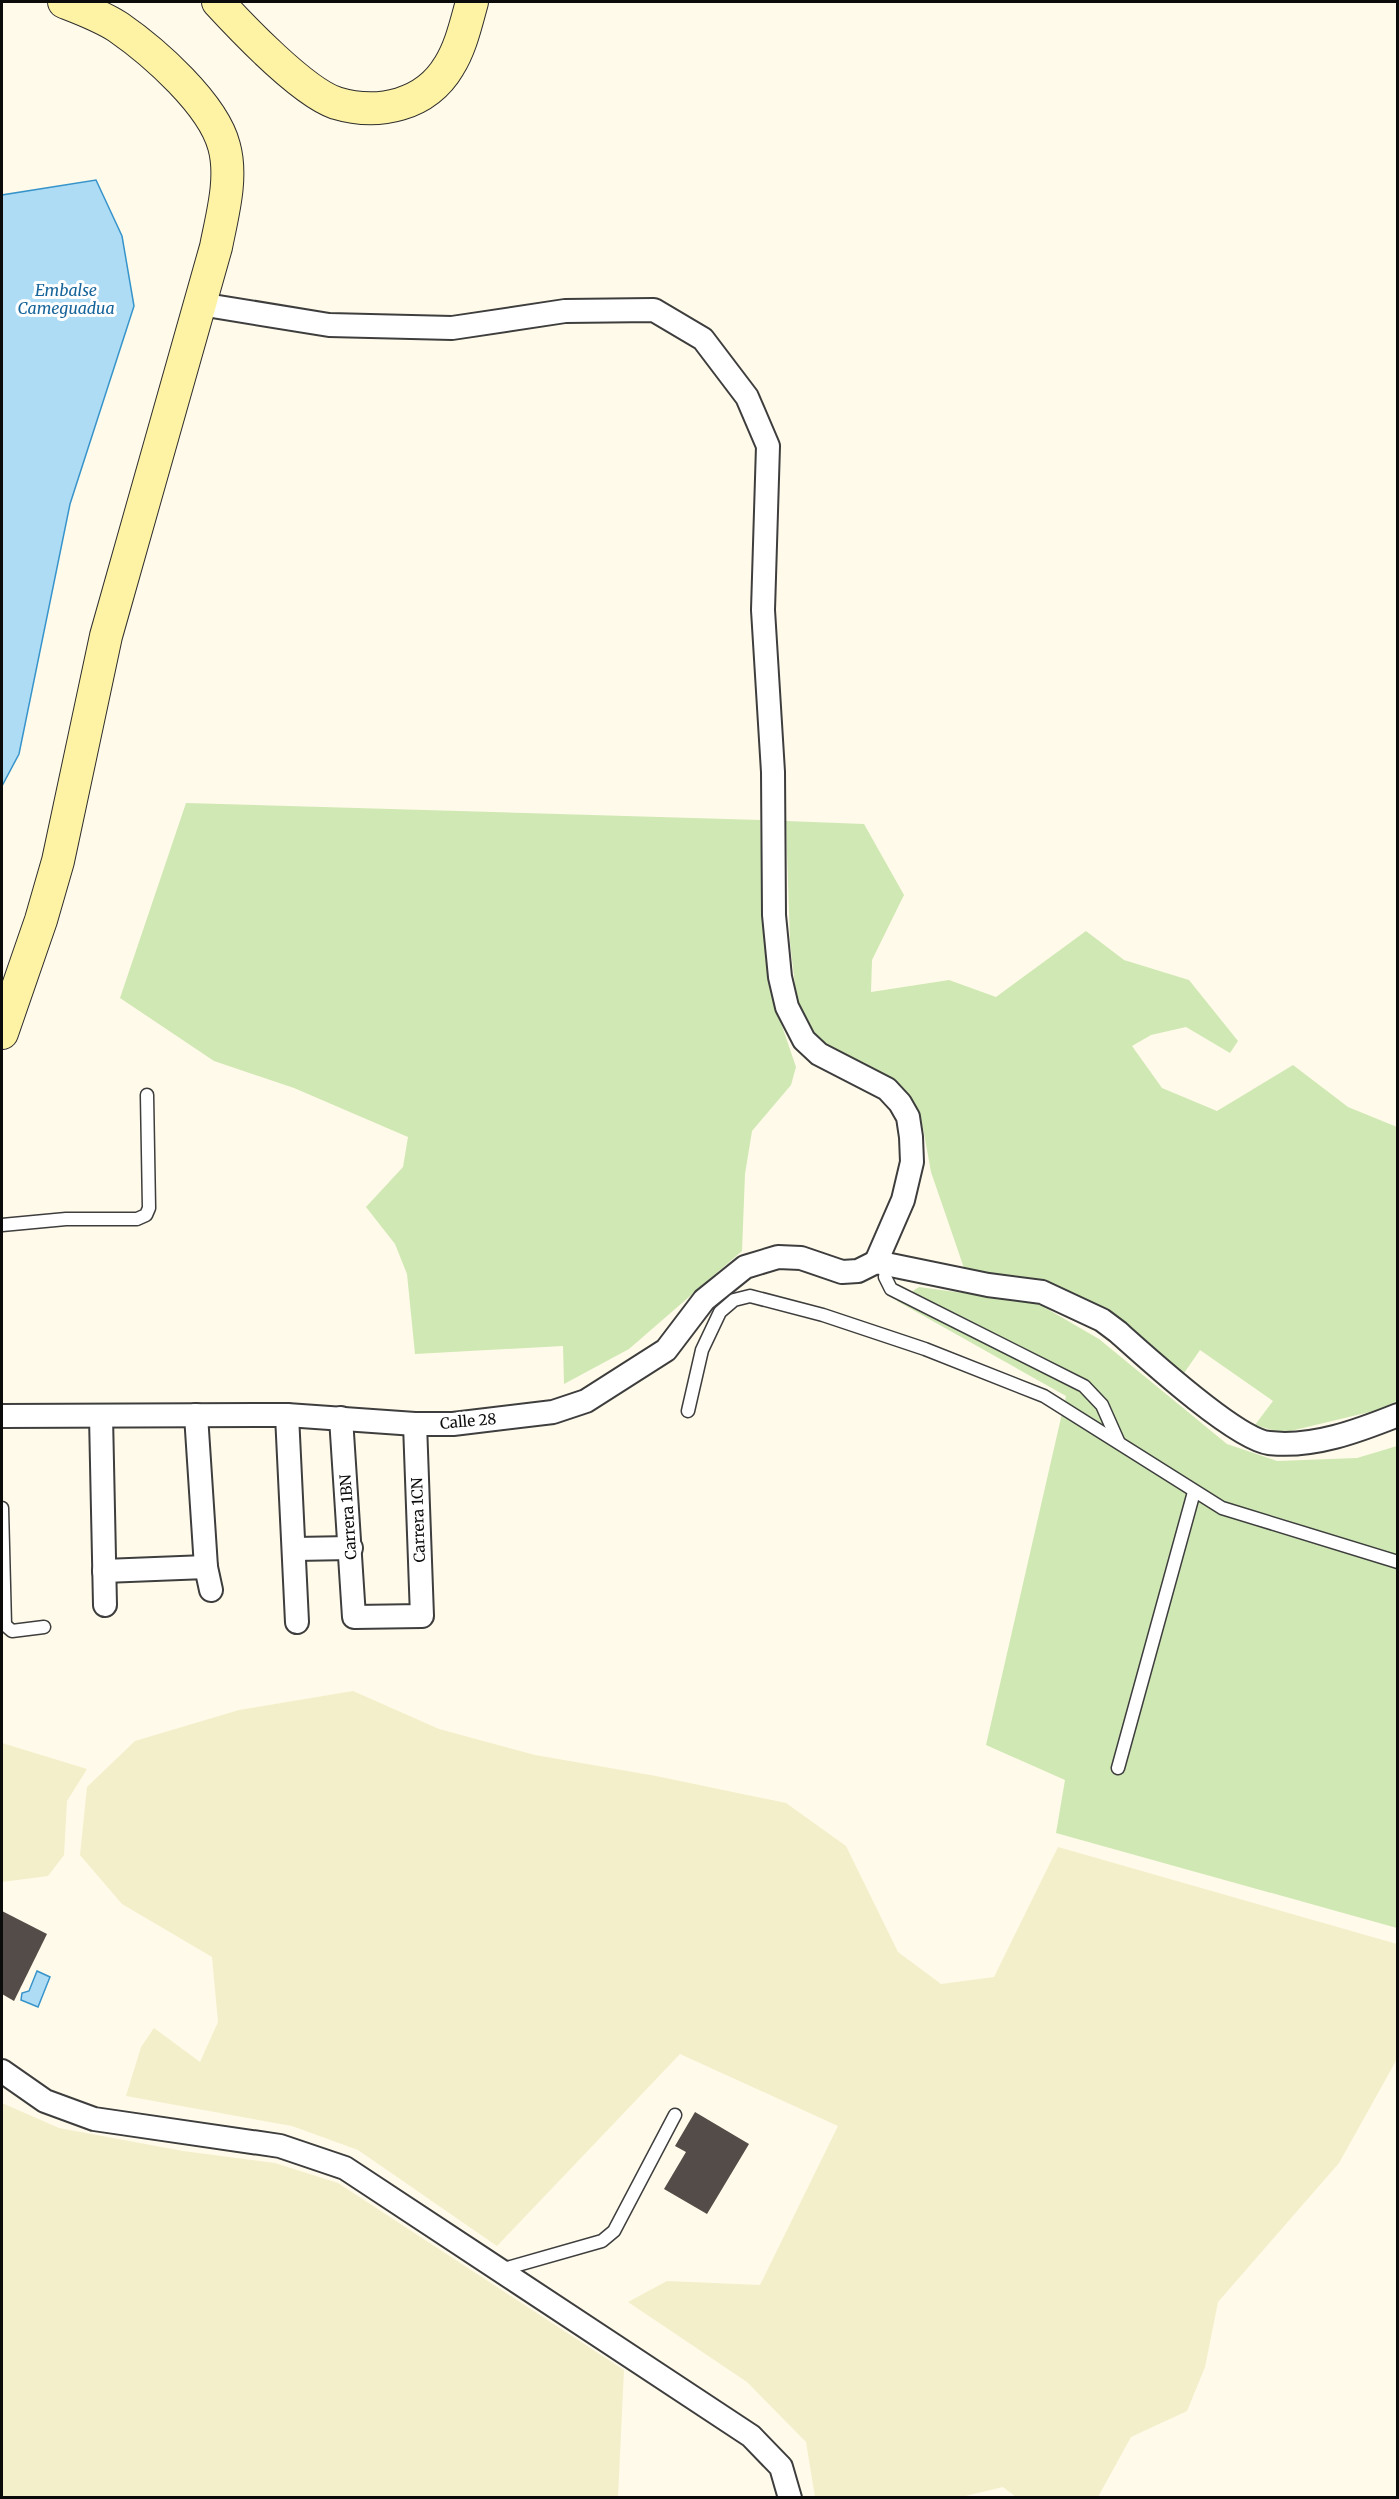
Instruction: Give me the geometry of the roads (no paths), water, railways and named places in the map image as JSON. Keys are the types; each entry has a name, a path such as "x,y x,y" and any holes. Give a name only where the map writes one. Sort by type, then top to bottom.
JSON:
{"main road":[{"path":"2,1033 41,920 58,861 106,636 200,304 222,219 225,195 225,148 204,108 148,51 91,9 64,2"},
{"path":"218,2 244,31 311,87 336,102 381,108 414,101 439,81 457,52 472,2"}],"street":[{"path":"200,304 329,325 452,328 565,311 654,310 704,339 747,398 768,446 763,610 773,808 774,915 780,977 794,1024 804,1040 819,1054 887,1089 900,1103 908,1117 912,1162 903,1200 881,1264 988,1285 1041,1292 1076,1307 1102,1320 1119,1332 1227,1422 1267,1443 1317,1441 1367,1427 1398,1415"},
{"name":"Calle 28","path":"2,1416 287,1415 415,1424 453,1424 553,1412 585,1401 666,1350 704,1300 745,1267 778,1257 801,1258 842,1272 881,1264"},
{"path":"196,1415 206,1567 211,1590"},
{"path":"287,1415 297,1622"},
{"path":"101,1416 105,1605"},
{"name":"Carrera 1BN","path":"341,1418 354,1617"},
{"name":"Carrera 1CN","path":"354,1617 422,1616 415,1424"},
{"path":"295,1549 351,1548"},
{"path":"104,1571 206,1567"},
{"path":"2,2071 45,2101 94,2119 280,2146 345,2168 751,2436 781,2467 790,2498"}],"lane":[{"path":"2,1225 66,1219 137,1219 146,1215 149,1208 147,1095"},
{"path":"881,1264 891,1289 1084,1386 1102,1405 1118,1442"},
{"path":"688,1411 702,1350 720,1312 734,1300 750,1296 834,1318 925,1349 1044,1396 1222,1508 1398,1562"},
{"path":"1118,1768 1194,1492"},
{"path":"2,1508 5,1625 12,1631 44,1627"},
{"path":"501,2270 602,2241 614,2231 675,2115"}],"water":[{"name":"Embalse Cameguadua","path":"96,180 122,236 134,306 70,504 19,754 2,786 2,195"},
{"path":"37,1971 50,1977 38,2007 21,2000 22,1993 29,1991"}]}
